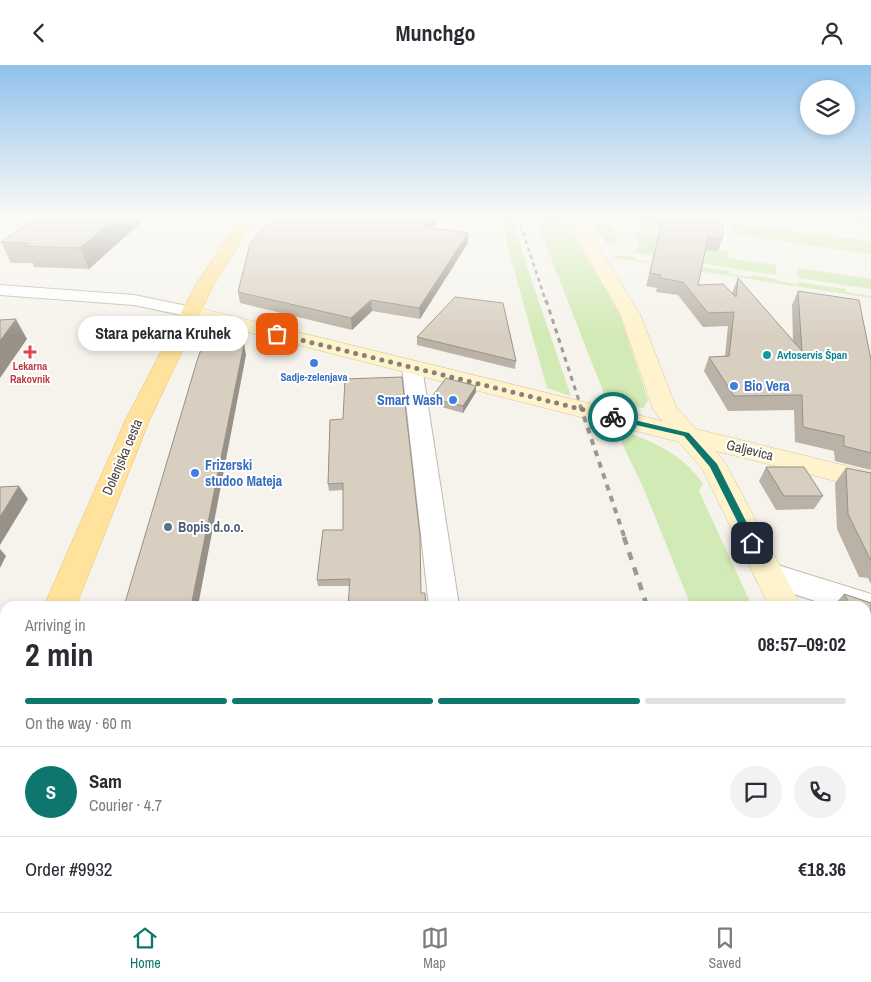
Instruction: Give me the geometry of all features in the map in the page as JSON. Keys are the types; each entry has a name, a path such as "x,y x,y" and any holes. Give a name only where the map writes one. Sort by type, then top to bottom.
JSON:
{"main road":[{"name":"Dolenjska cesta","path":"62,601 137,421 191,311 223,257"}],"street":[{"path":"595,257 630,314 665,409 714,466 782,601"},
{"path":"0,291 134,300 191,311"},
{"name":"Galjevica","path":"191,311 871,481"},
{"path":"412,367 443,601"},
{"path":"768,574 852,601"}],"green space":[{"path":"510,257 524,257 571,396 547,388"},
{"path":"550,257 585,257 619,313 648,400 644,408 608,404"},
{"path":"614,257 635,257 635,260 654,263 655,260 729,271 729,274 751,277 752,275 776,279 777,281 846,289 846,292 871,296 871,298 615,258"},
{"path":"658,257 728,257 776,265 776,275"},
{"path":"797,268 871,279 871,289 798,278"},
{"path":"615,429 652,442 676,456 695,473 703,484 699,491 750,601 689,601 643,487"}],"building":[{"path":"247,257 453,257 419,308 371,300 351,318 238,292"},
{"path":"654,257 704,257 698,285 723,284 736,297 738,278 802,351 798,291 859,300 871,360 871,453 844,446 844,436 803,427 802,395 734,396 709,357 729,356 734,312 708,313 683,282 660,278 661,275 650,273"},
{"path":"455,297 503,303 516,361 417,337"},
{"path":"16,319 0,341 0,320"},
{"path":"234,339 233,345 244,344 192,601 125,601 197,361 204,341"},
{"path":"402,377 420,536 421,593 425,593 426,601 348,601 350,579 317,580 323,530 343,530 343,483 328,484 330,420 343,419 345,379"},
{"path":"446,378 476,386 463,406 431,398"},
{"path":"766,467 804,467 823,496 784,496"},
{"path":"846,468 871,473 871,561 848,514"},
{"path":"19,486 0,517 0,487"},
{"path":"844,594 865,601 848,601"}],"railway":[{"path":"531,257 546,302"},
{"path":"546,300 581,407"},
{"path":"580,405 625,539"},
{"path":"624,537 645,601"}],"way so far":[{"path":"277,334 613,417"}],"place":[{"name":"Stara pekarna Kruhek","path":"277,334"},
{"name":"Lekarna Rakovnik","path":"30,352"},
{"name":"Avtoservis Špan","path":"767,355"},
{"name":"Sadje-zelenjava","path":"314,363"},
{"name":"Bio Vera","path":"734,386"},
{"name":"Smart Wash","path":"453,400"},
{"name":"Frizerski studoo Mateja","path":"195,473"},
{"name":"Bopis d.o.o.","path":"168,527"}],"route":[{"path":"613,417 687,435 714,466 752,543"}]}
